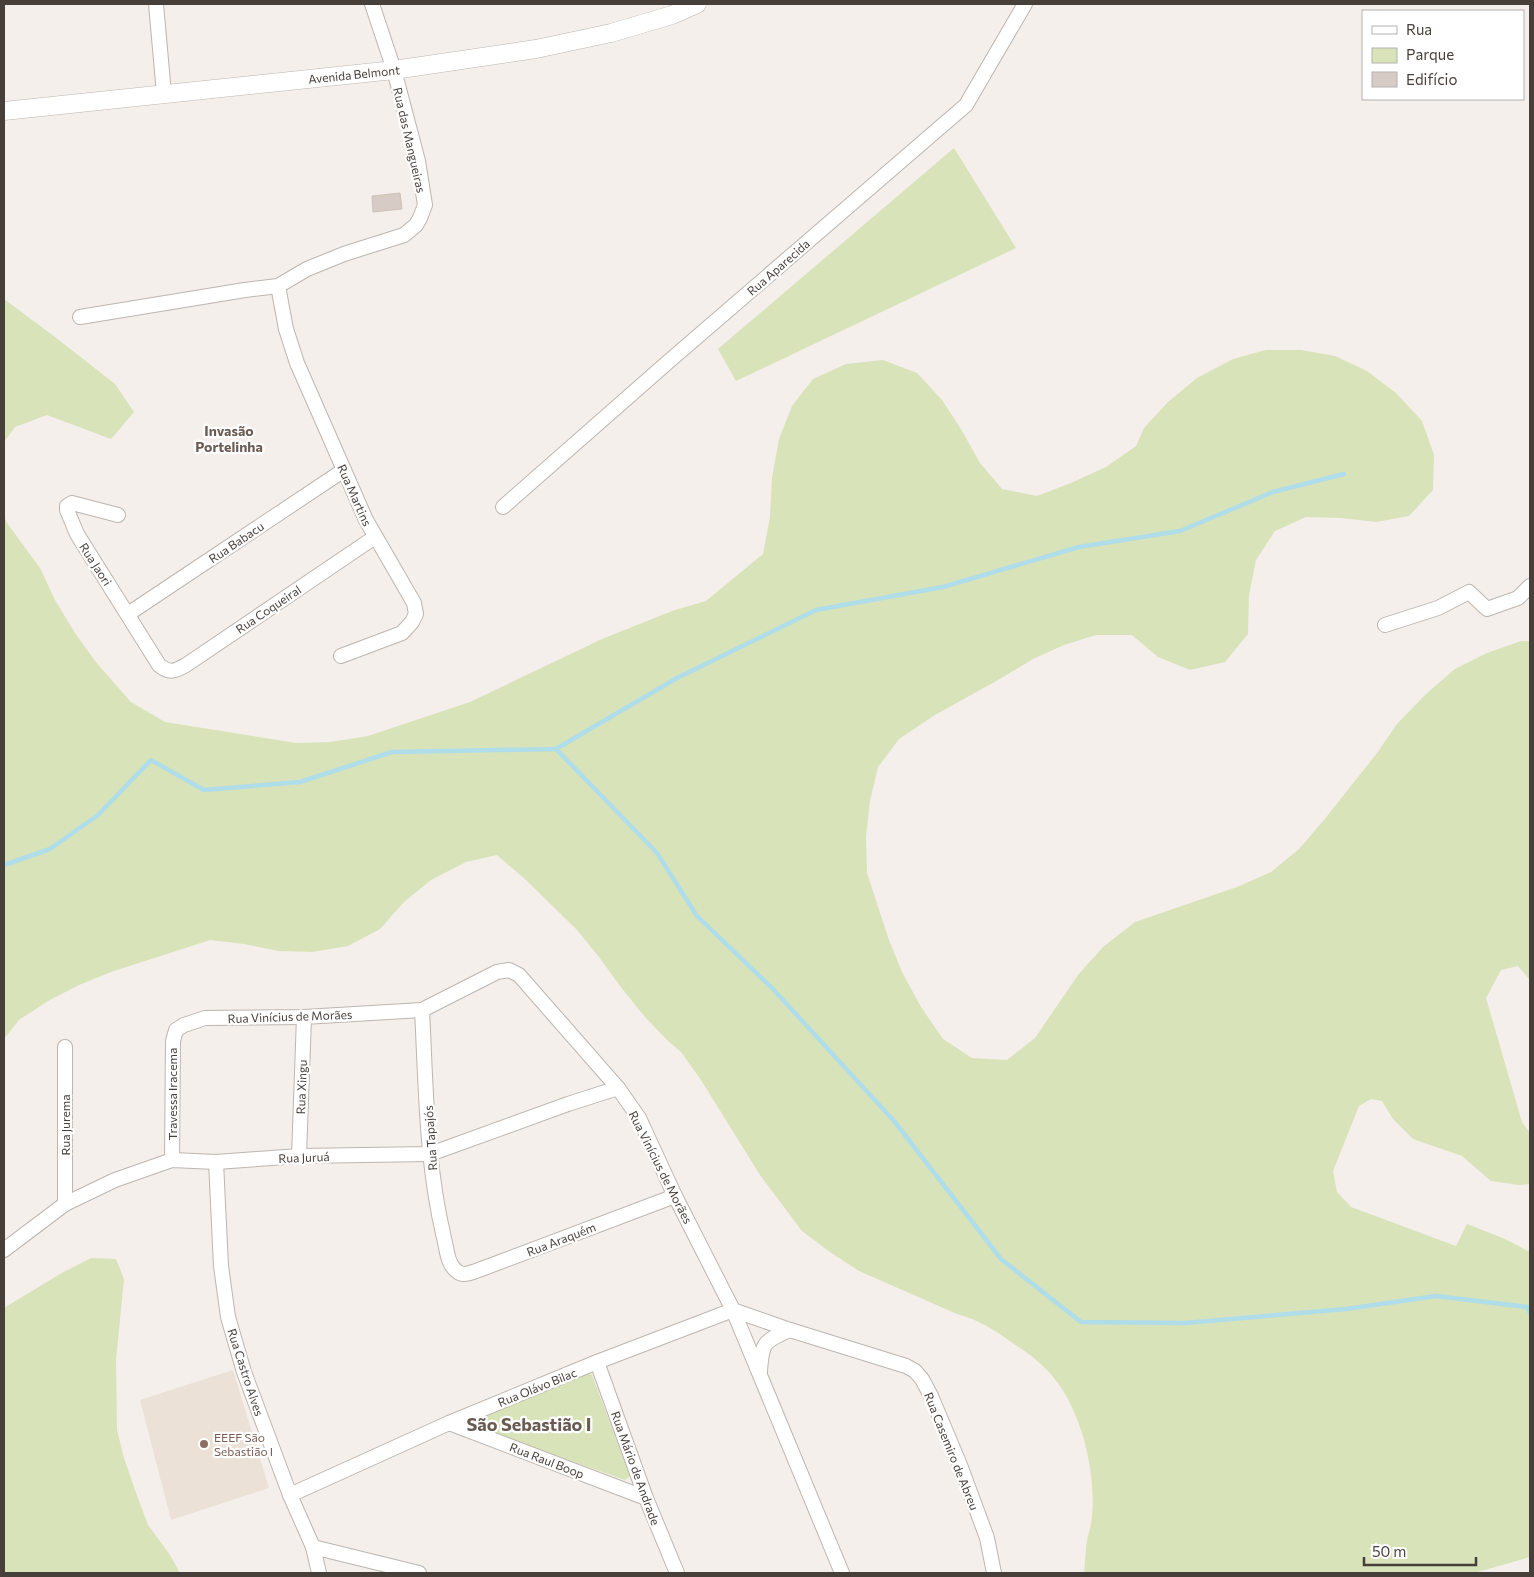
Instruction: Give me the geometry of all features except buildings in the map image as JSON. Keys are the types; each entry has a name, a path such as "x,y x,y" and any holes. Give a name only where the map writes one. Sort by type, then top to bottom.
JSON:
{"street":[{"path":"156,4 164,94"},
{"name":"Rua das Mangueiras","path":"80,316 278,286 307,269 344,254 404,235 416,225 425,205 418,161 394,70 372,4"},
{"name":"Avenida Belmont","path":"4,111 394,70 536,49 611,33 672,15 697,4"},
{"name":"Rua Aparecida","path":"503,507 675,355 966,105 1025,4"},
{"name":"Rua Martins","path":"278,286 286,329 297,363 366,520 414,603 416,614 412,622 402,633 341,656"},
{"name":"Rua Babacu","path":"128,614 344,470"},
{"name":"Rua Jaori","path":"118,515 72,503 67,506 66,510 77,534 159,665"},
{"name":"Rua Coqueiral","path":"159,665 166,670 175,671 186,665 375,537"},
{"path":"1385,625 1438,608 1468,592 1487,609 1518,598 1530,586"},
{"name":"Rua Vinícius de Morães","path":"205,1018 304,1017 422,1010 496,972 509,970 519,974 618,1088 639,1118 675,1196 733,1310 842,1573"},
{"name":"Rua Tapajós","path":"422,1010 430,1154 437,1207 450,1264"},
{"name":"Rua Xingu","path":"299,1156 304,1017"},
{"name":"Travessa Iracema","path":"172,1160 173,1041 176,1030 184,1025 205,1018"},
{"name":"Rua Jurema","path":"65,1047 65,1204"},
{"name":"Rua Juruá","path":"4,1250 65,1204 114,1180 172,1160 216,1162 299,1156 430,1154 618,1088"},
{"name":"Rua Castro Alves","path":"216,1162 221,1266 228,1317 244,1372 290,1495 313,1547 320,1573"},
{"name":"Rua Araquém","path":"450,1264 457,1272 463,1275 675,1196"},
{"name":"Rua Olávo Bilac","path":"290,1495 449,1423 597,1362 733,1310"},
{"name":"Rua Casemiro de Abreu","path":"733,1310 906,1366 922,1378 960,1465 987,1538 994,1573"},
{"path":"760,1374 761,1351 771,1338 790,1330"},
{"name":"Rua Mário de Andrade","path":"597,1362 646,1498 676,1573"},
{"name":"Rua Raul Boop","path":"449,1423 646,1498"},
{"path":"313,1547 419,1573"}],"shaded area":[{"name":"EEEF São Sebastião I","path":"233,1370 269,1488 171,1520 140,1400"}],"green space":[{"path":"954,148 1016,248 736,381 718,349"},
{"path":"4,299 115,384 134,412 111,439 47,415 15,427 4,442"},
{"path":"1266,350 1301,350 1335,356 1367,371 1396,393 1422,421 1434,455 1433,490 1409,516 1376,522 1306,517 1275,531 1256,560 1249,595 1248,634 1225,662 1190,670 1158,657 1132,635 1096,635 1064,645 1033,659 935,715 899,739 878,767 870,801 866,836 867,873 889,940 902,972 921,1007 943,1039 972,1058 1007,1060 1035,1038 1078,975 1103,947 1135,922 1237,887 1271,872 1299,849 1377,753 1397,724 1426,694 1455,669 1487,653 1521,641 1530,641 1530,980 1518,966 1501,970 1486,998 1522,1122 1530,1133 1530,1184 1519,1185 1491,1181 1462,1156 1413,1139 1393,1119 1382,1101 1371,1099 1359,1106 1333,1171 1337,1192 1351,1207 1456,1246 1467,1224 1505,1239 1530,1252 1530,1557 1474,1573 1084,1573 1093,1501 1090,1465 1081,1429 1074,1412 1053,1376 1030,1355 992,1329 859,1271 802,1231 760,1175 701,1080 681,1052 645,1017 577,930 526,880 497,855 466,862 431,880 404,902 380,929 348,946 313,952 278,951 210,940 111,972 79,985 48,1001 19,1020 4,1039 4,516 7,523 40,568 55,600 75,633 95,661 131,702 165,722 296,743 330,742 368,736 470,702 602,639 672,611 706,601 763,554 770,517 772,478 779,439 792,406 813,379 846,364 883,360 917,373 942,400 980,463 1002,489 1037,496 1106,467 1136,446 1144,428 1168,402 1197,378 1233,359"},
{"path":"91,1258 116,1259 124,1279 116,1360 117,1430 124,1458 148,1525 170,1555 180,1573 4,1573 4,1308 60,1274"},
{"path":"585,1372 592,1375 630,1476 625,1480 469,1425 470,1419"}],"waterway":[{"path":"4,865 50,849 98,815 151,760 204,790 300,782 392,752 556,749 677,678 816,610 943,587 1079,547 1180,531 1273,492 1344,474"},
{"path":"556,749 657,853 697,916 772,988 894,1121 1001,1259 1081,1322 1185,1323 1346,1309 1436,1296 1527,1307 1530,1313"}],"place":[{"name":"EEEF São Sebastião I","path":"204,1444"}],"district":[{"name":"Invasão Portelinha","path":"229,438"},
{"name":"São Sebastião I","path":"529,1424"}]}
